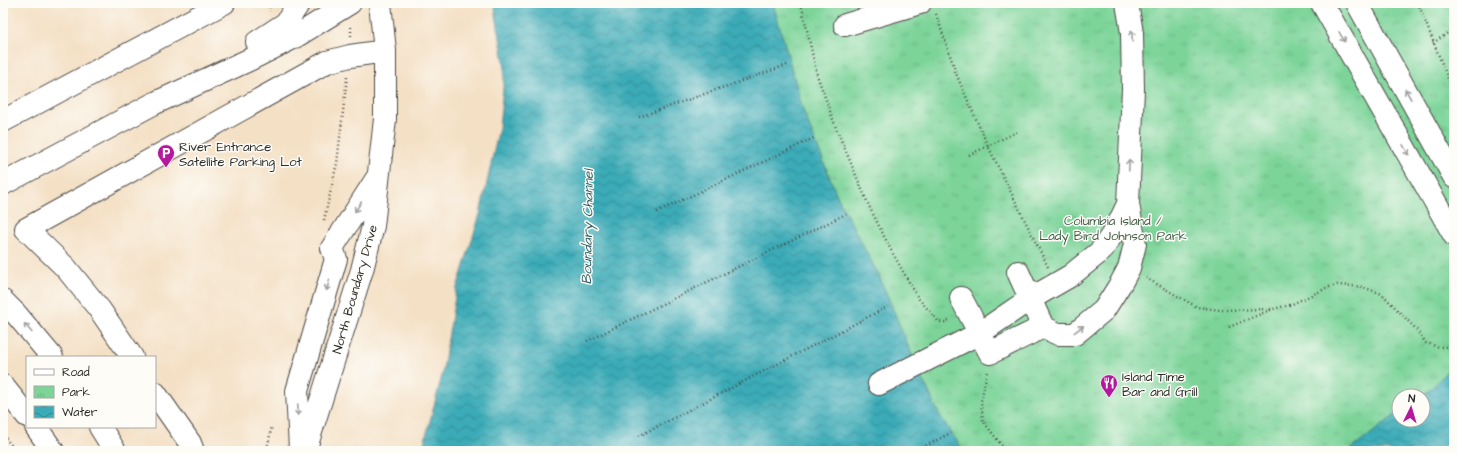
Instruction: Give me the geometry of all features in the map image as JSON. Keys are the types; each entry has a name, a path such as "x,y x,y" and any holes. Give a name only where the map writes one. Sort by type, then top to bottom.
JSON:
{"main road":[{"path":"3,121 224,3"},
{"name":"North Boundary Drive","path":"305,451 368,247 373,226 385,119 385,51 380,3"},
{"path":"1018,272 1044,327 1058,334 1075,334 1104,310 1122,283 1129,268 1135,244 1128,204 1133,75 1132,32 1127,3"},
{"path":"1322,3 1454,236"},
{"path":"1357,3 1454,177"},
{"path":"153,104 200,73 281,28 299,4 311,8 350,9"},
{"path":"845,25 927,5"},
{"path":"3,184 153,104 258,56 350,9"},
{"path":"131,356 91,298 66,268 26,229 327,62 350,56 385,51"},
{"path":"300,451 297,390 336,259 332,248 380,174"},
{"path":"878,384 980,333 1030,299 1070,276 1101,251 1116,229 1128,204"},
{"path":"3,301 16,314 51,356"},
{"path":"964,304 990,353 1044,327"},
{"path":"3,386 26,415"},
{"path":"156,394 190,443 193,451"},
{"path":"37,428 53,451"},
{"path":"101,428 115,451"}],"path":[{"path":"801,3 817,75 836,128 869,206 892,252 918,298 939,322 945,322 964,304"},
{"path":"1418,3 1454,94"},
{"path":"927,5 988,146 1057,284"},
{"path":"324,224 337,163 350,56 350,9"},
{"path":"1433,43 1454,30"},
{"path":"639,118 790,64"},
{"path":"969,155 1019,131"},
{"path":"657,212 814,138"},
{"path":"588,341 846,214"},
{"path":"1129,268 1197,307 1220,310 1273,309"},
{"path":"1229,327 1273,309 1290,305 1329,286 1337,285 1363,287 1382,294 1415,328 1426,343 1439,347 1454,346"},
{"path":"639,436 891,305"},
{"path":"990,353 981,401 983,421 1006,451"},
{"path":"266,449 272,426"},
{"path":"915,451 951,433"},
{"path":"3,435 16,451"},
{"path":"1315,451 1321,448"}],"green space":[{"name":"Columbia Island / Lady Bird Johnson Park","path":"773,3 1454,3 1454,372 1447,372 1431,389 1391,388 1391,418 1349,451 964,451 938,412 915,362 879,276 838,198 804,113"}],"water":[{"name":"Boundary Channel","path":"494,3 773,3 804,113 838,198 879,276 915,362 938,412 964,451 422,451 442,375 456,291 480,214 499,128 505,68"},
{"path":"1447,371 1454,372 1454,451 1349,451 1391,418 1391,428 1431,428 1432,388"}],"place":[{"name":"River Entrance Satellite Parking Lot","path":"166,168"},
{"name":"Island Time Bar and Grill","path":"1109,398"}]}
